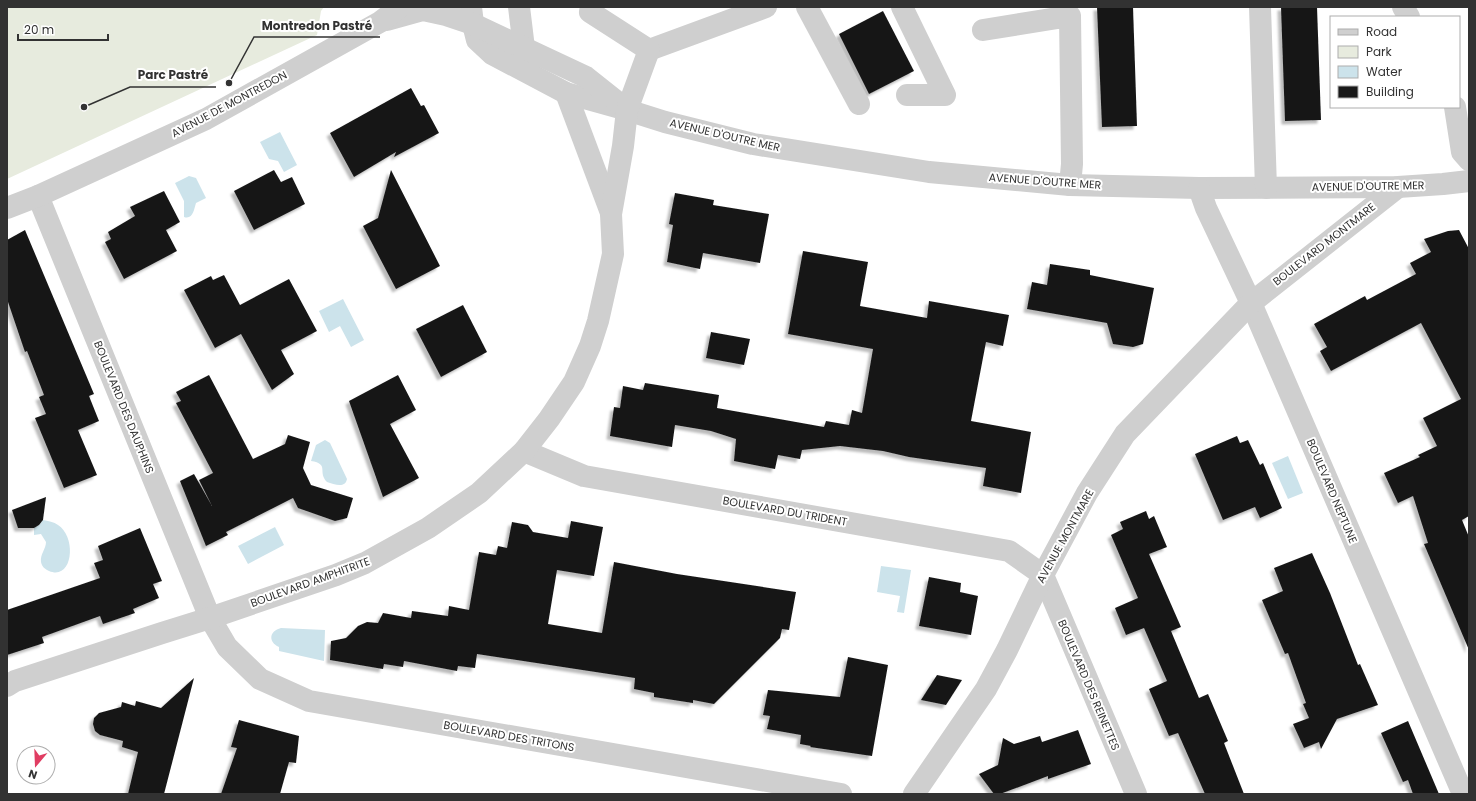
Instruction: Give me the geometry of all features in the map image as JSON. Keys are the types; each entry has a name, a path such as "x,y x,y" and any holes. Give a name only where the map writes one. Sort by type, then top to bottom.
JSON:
{"street":[{"name":"AVENUE DE MONTREDON","path":"7,208 38,196 206,118 378,14 400,7"},
{"path":"519,7 524,48"},
{"path":"591,7 590,12 649,50 766,7"},
{"path":"807,7 859,104"},
{"path":"902,7 945,94 907,95"},
{"path":"1260,7 1266,188"},
{"path":"1404,7 1408,16"},
{"name":"AVENUE D'OUTRE MER","path":"378,14 423,10 446,15 472,16 524,48 586,77 627,110"},
{"name":"AVENUE D'OUTRE MER","path":"472,16 477,40 492,54 566,93 665,122 753,144 929,172 1070,184 1199,188 1266,188 1398,187 1469,181"},
{"path":"983,30 1070,16 1072,164 1070,184"},
{"name":"BOULEVARD AMPHITRITE","path":"7,686 15,681 210,618 336,575 365,563 428,528 479,493 524,451 550,419 574,382 590,346 598,321 613,254 611,214 623,146 627,110 649,50"},
{"name":"BOULEVARD AMPHITRITE","path":"566,93 611,214"},
{"path":"1455,108 1462,152 1469,160"},
{"name":"BOULEVARD MONTMARE","path":"1251,302 1398,187"},
{"name":"BOULEVARD NEPTUNE","path":"1199,188 1206,208 1251,302 1463,794"},
{"name":"BOULEVARD DES DAUPHINS","path":"38,196 210,618"},
{"name":"AVENUE MONTMARE","path":"914,794 986,689 1007,650 1042,575 1087,493 1125,434 1251,302"},
{"name":"BOULEVARD DU TRIDENT","path":"524,451 584,476 1009,551 1042,575"},
{"name":"BOULEVARD DES REINETTES","path":"1042,575 1136,794"},
{"name":"BOULEVARD DES TRITONS","path":"210,618 227,647 260,679 309,701 841,794"}],"green space":[{"path":"7,7 324,7 321,11 317,35 7,179"}],"water":[{"path":"280,132 297,165 284,172 278,161 269,159 260,142"},
{"path":"189,176 196,178 206,198 196,203 193,213 187,218 184,217 184,201 175,183"},
{"path":"343,299 364,340 351,347 340,326 329,332 319,311"},
{"path":"325,440 330,443 347,479 342,485 327,482 323,475 322,466 317,462 311,461 316,445"},
{"path":"1288,456 1303,493 1288,499 1272,463"},
{"path":"43,520 53,522 58,525 64,531 68,539 70,556 63,570 57,572 49,571 41,564 41,556 46,542 41,534 34,535 34,528"},
{"path":"275,527 284,545 248,564 238,546"},
{"path":"881,566 911,570 904,613 897,612 900,596 877,592"},
{"path":"277,629 325,630 324,661 279,651 279,647 275,645 271,637"}],"building":[{"path":"1097,7 1133,7 1137,126 1102,127"},
{"path":"1281,7 1317,7 1321,120 1285,121"},
{"path":"883,11 914,71 869,94 839,34"},
{"path":"411,88 421,106 424,105 439,133 394,157 396,152 354,177 330,133"},
{"path":"274,170 281,182 292,177 305,204 254,230 234,191"},
{"path":"391,170 440,266 396,289 363,226 378,218"},
{"path":"164,191 180,222 166,230 177,251 124,279 105,242 111,239 108,232 135,216 130,207"},
{"path":"675,193 714,200 713,205 769,214 760,263 703,253 700,269 667,262 673,225 669,224"},
{"path":"25,230 94,394 89,396 99,421 78,430 97,475 64,488 35,418 46,414 39,397 44,395 27,351 25,352 7,299 7,240"},
{"path":"1459,230 1469,249 1469,516 1462,520 1469,537 1469,650 1424,544 1428,543 1413,496 1398,503 1384,473 1420,457 1418,455 1437,446 1423,418 1461,399 1421,323 1331,371 1320,351 1327,347 1314,324 1365,296 1367,300 1416,274 1410,263 1431,252 1424,239 1448,231"},
{"path":"803,251 868,262 860,306 927,318 929,301 1009,315 1003,346 986,342 971,421 1031,432 1021,493 983,486 986,468 909,457 883,451 840,446 802,450 800,459 778,455 775,469 734,461 736,439 711,431 675,425 672,447 610,436 614,407 620,408 623,386 643,390 645,383 719,395 717,408 824,427 826,421 849,425 852,410 862,413 873,349 788,334"},
{"path":"1050,264 1090,270 1090,275 1154,288 1143,344 1133,347 1113,344 1107,323 1027,309 1032,282 1047,285"},
{"path":"224,275 240,305 289,279 317,331 281,350 294,374 272,390 241,334 215,348 184,290 211,276 213,280"},
{"path":"463,305 487,352 441,377 416,329"},
{"path":"711,332 750,339 744,365 706,358"},
{"path":"209,375 253,459 285,444 288,435 310,442 303,468 311,485 353,498 347,518 335,521 298,508 293,498 226,532 228,535 206,546 180,481 194,474 212,506 199,480 213,473 176,403 181,401 176,392"},
{"path":"398,375 416,410 390,424 419,478 383,497 349,401"},
{"path":"1237,436 1240,443 1248,440 1260,465 1263,463 1282,508 1260,518 1255,507 1223,520 1195,454"},
{"path":"46,497 43,520 39,525 34,528 18,528 12,510"},
{"path":"1146,511 1149,519 1154,516 1167,547 1149,554 1181,627 1171,631 1199,698 1208,694 1228,741 1224,743 1244,794 1205,794 1178,733 1169,736 1149,689 1167,681 1144,628 1126,635 1115,608 1138,598 1111,535 1123,529 1120,522"},
{"path":"571,521 603,527 594,576 557,570 548,624 602,633 614,562 677,574 796,592 789,630 782,629 780,638 714,704 693,700 693,703 654,697 654,693 634,689 635,678 477,654 475,668 458,666 457,671 404,661 403,667 384,664 383,669 330,660 331,641 346,638 358,626 367,622 378,623 383,613 411,618 412,611 448,616 449,606 469,610 479,552 496,555 498,546 507,548 512,522 528,525 533,532 568,538"},
{"path":"140,528 162,581 153,584 159,598 133,609 135,613 103,624 100,616 42,637 44,643 7,655 7,610 100,578 94,563 103,560 98,546"},
{"path":"1312,553 1330,593 1358,665 1360,664 1378,705 1337,719 1321,749 1319,742 1304,748 1293,724 1309,718 1303,704 1306,703 1288,653 1285,654 1262,600 1283,591 1274,568"},
{"path":"929,577 961,583 960,592 978,596 971,635 919,626"},
{"path":"848,657 888,665 872,756 810,747 811,746 800,744 801,735 767,729 770,716 763,715 768,690 840,697"},
{"path":"937,675 962,680 946,705 921,700"},
{"path":"194,678 164,794 128,794 138,752 122,747 123,741 100,735 95,731 93,724 94,718 99,713 121,707 122,702 135,706 136,701 161,708"},
{"path":"239,720 299,736 296,763 289,762 280,794 221,794 237,748 231,747"},
{"path":"1408,721 1439,794 1413,794 1408,780 1403,782 1381,733"},
{"path":"1078,730 1091,764 1048,779 1048,776 1000,794 994,794 979,774 998,765 1003,738 1014,744 1040,736 1042,742"}],"place":[{"name":"Montredon Pastré","path":"229,83"},
{"name":"Parc Pastré","path":"84,107"}]}
